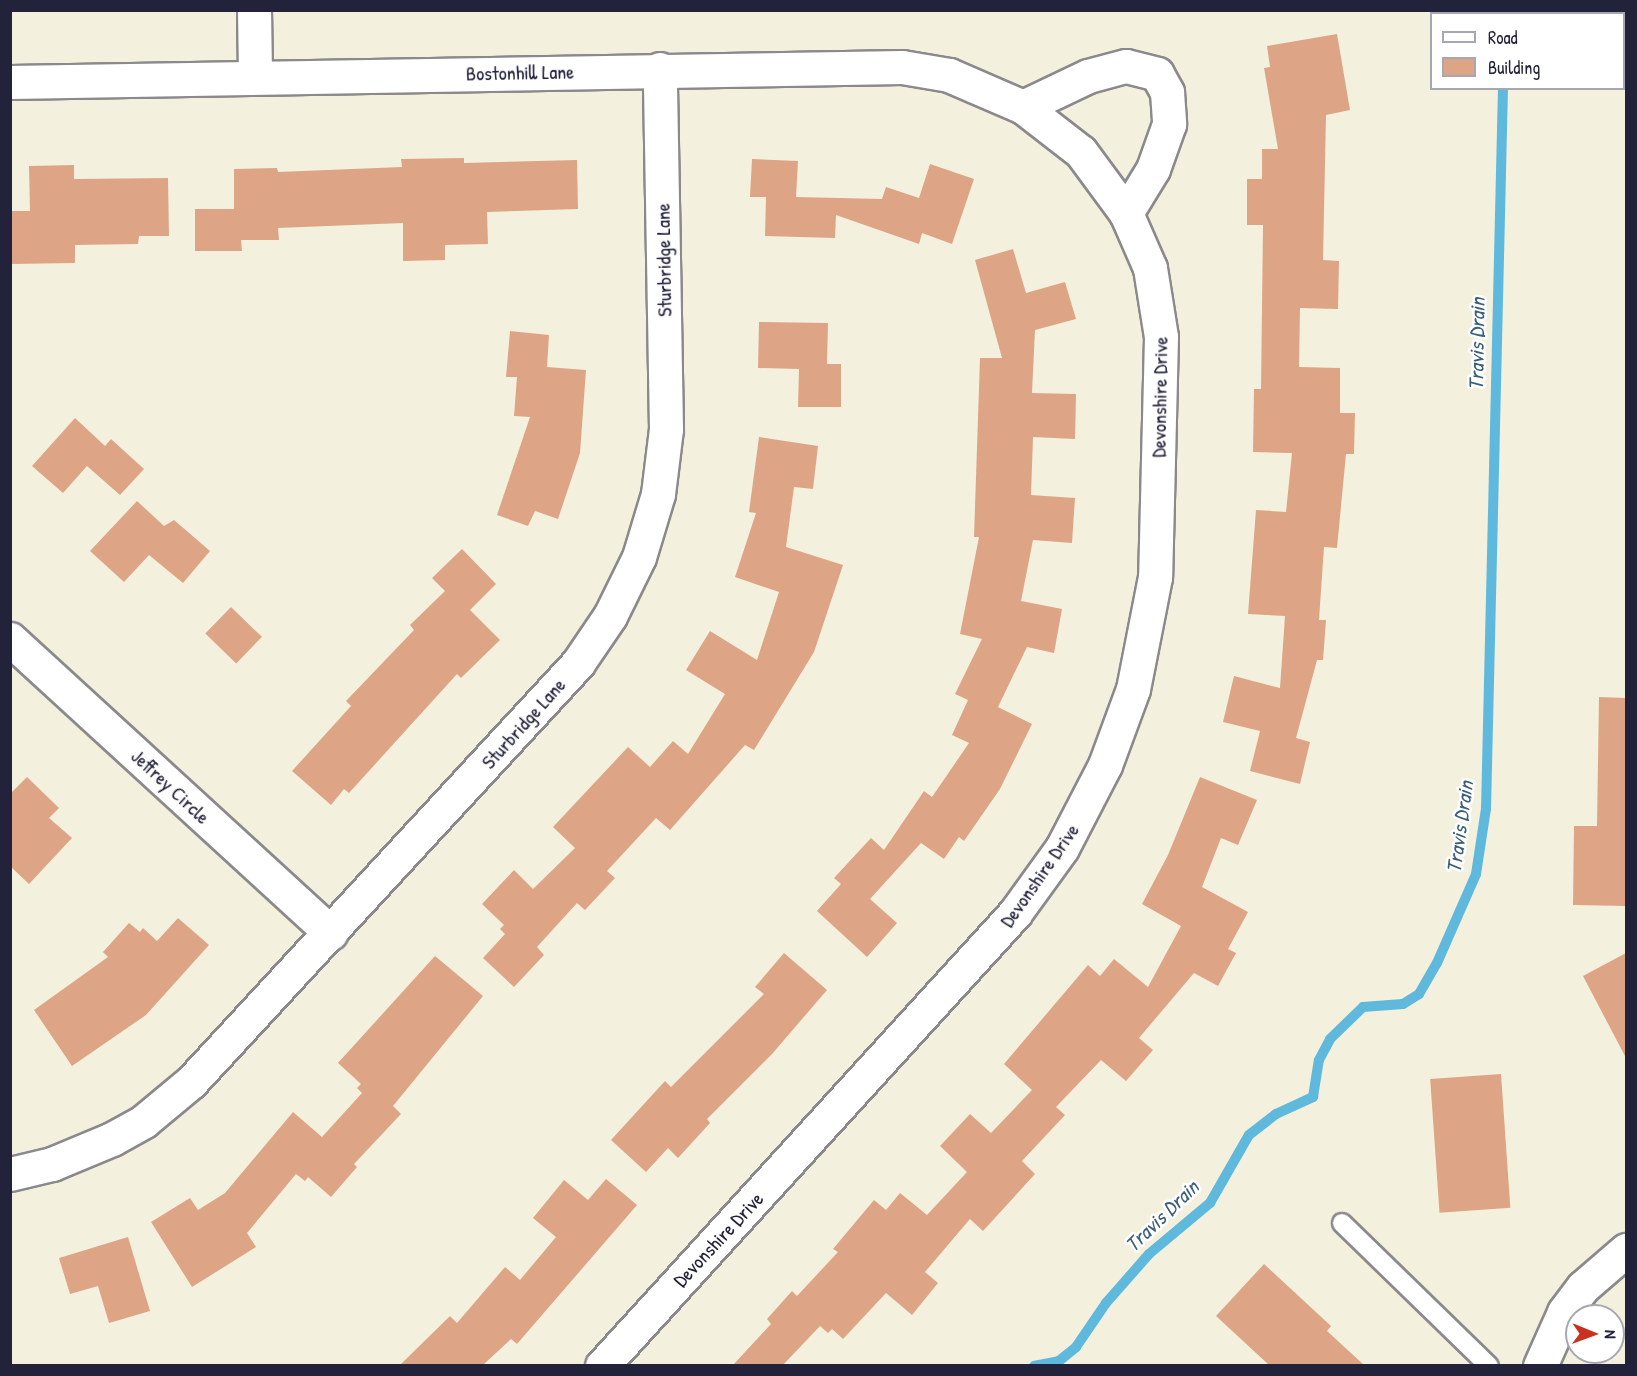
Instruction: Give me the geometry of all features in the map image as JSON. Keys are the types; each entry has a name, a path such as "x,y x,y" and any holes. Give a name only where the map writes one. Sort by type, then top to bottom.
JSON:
{"street":[{"path":"254,10 255,77"},
{"path":"1023,107 1088,76 1126,66 1157,74 1167,92 1169,124 1153,169 1126,213"},
{"name":"Bostonhill Lane","path":"10,82 660,69 902,67 949,75 1023,107 1082,152"},
{"name":"Sturbridge Lane","path":"10,1173 52,1164 112,1139 144,1121 192,1083 578,663 610,616 639,557 658,494 666,429 660,69"},
{"name":"Devonshire Drive","path":"602,1365 1016,913 1062,848 1105,765 1133,689 1155,577 1161,337 1150,268 1126,213 1082,152"},
{"name":"Jeffrey Circle","path":"10,639 331,933"},
{"path":"1540,1365 1564,1312 1583,1287 1626,1250"}],"lane":[{"path":"1342,1223 1488,1365"}],"building":[{"path":"1337,34 1350,110 1326,115 1323,260 1339,261 1338,309 1300,308 1299,367 1340,368 1340,413 1355,413 1354,454 1346,454 1337,548 1324,547 1319,620 1326,620 1323,660 1317,660 1296,738 1310,742 1300,784 1250,771 1260,731 1223,722 1234,676 1280,688 1285,616 1248,614 1256,510 1286,512 1292,453 1253,452 1254,389 1261,389 1263,225 1247,225 1247,179 1262,179 1262,149 1278,149 1264,68 1270,67 1267,46"},
{"path":"464,158 464,163 577,160 578,209 487,212 488,244 445,245 445,260 403,261 403,223 278,228 279,240 241,240 242,251 195,251 195,209 234,209 234,169 277,168 278,172 402,167 401,159"},
{"path":"752,159 798,161 796,197 882,199 886,187 919,198 930,164 974,179 952,244 922,233 919,244 836,215 835,238 765,236 766,197 750,197"},
{"path":"74,165 74,179 168,178 169,236 139,236 138,244 75,245 75,263 10,264 10,211 30,211 29,166"},
{"path":"1013,249 1026,293 1065,282 1076,319 1035,330 1032,393 1076,394 1075,439 1033,437 1031,495 1075,498 1072,543 1033,540 1021,601 1062,609 1054,653 1027,647 998,707 1032,724 1000,789 964,841 959,837 944,859 921,843 870,899 897,923 867,957 817,911 841,884 834,878 871,838 884,850 924,791 932,797 969,743 952,735 968,700 955,694 982,639 960,634 979,537 974,537 980,358 1002,358 975,260"},
{"path":"759,322 828,323 827,364 841,364 841,407 798,407 799,369 758,368"},
{"path":"510,331 549,335 547,367 586,370 580,453 558,519 535,511 528,526 497,515 530,417 514,416 517,377 506,377"},
{"path":"75,418 105,446 111,439 144,469 120,495 87,466 63,493 32,466"},
{"path":"759,437 818,446 813,489 794,487 786,547 843,565 814,652 754,750 745,745 670,830 656,818 607,871 615,878 585,910 577,903 537,947 544,955 514,987 483,958 505,934 500,929 504,925 482,904 514,870 533,889 575,848 553,827 628,747 650,767 673,741 688,754 725,694 686,670 710,631 757,660 779,592 735,577 756,513 749,512"},
{"path":"137,501 164,526 174,520 210,551 183,583 149,555 124,582 90,551"},
{"path":"462,549 496,584 470,610 500,640 461,678 457,674 349,793 344,789 331,805 292,771 351,706 346,701 414,630 410,625 445,591 432,578"},
{"path":"231,607 262,637 236,663 205,634"},
{"path":"1599,697 1626,698 1626,906 1573,905 1574,826 1597,826"},
{"path":"27,777 59,808 49,818 72,838 29,884 10,866 10,794"},
{"path":"1200,777 1257,800 1238,845 1221,838 1202,887 1248,912 1228,949 1236,953 1218,986 1194,973 1139,1038 1153,1050 1126,1081 1101,1060 1056,1107 1065,1115 1022,1161 1035,1174 983,1231 970,1219 925,1272 938,1283 912,1315 886,1293 843,1339 832,1329 828,1333 820,1326 783,1365 733,1365 771,1324 767,1319 792,1291 797,1296 838,1252 833,1249 874,1200 886,1210 900,1193 927,1215 967,1172 940,1146 970,1114 991,1133 1032,1090 1004,1064 1088,965 1100,976 1114,959 1148,987 1181,926 1142,904 1168,855"},
{"path":"178,918 209,945 146,1015 72,1066 34,1010 108,957 103,952 129,923 140,932 143,928 157,941"},
{"path":"784,953 827,990 772,1054 707,1119 710,1123 678,1158 668,1148 646,1172 611,1140 665,1081 671,1087 764,994 755,987"},
{"path":"1626,953 1626,1058 1583,976"},
{"path":"435,956 483,996 393,1106 401,1114 354,1164 357,1167 331,1197 308,1177 305,1181 296,1174 247,1233 256,1247 192,1287 151,1222 190,1198 198,1210 225,1193 293,1112 322,1137 362,1093 357,1088 361,1084 338,1063"},
{"path":"1501,1074 1510,1208 1440,1213 1430,1079"},
{"path":"606,1179 637,1205 517,1344 511,1339 483,1365 400,1365 450,1316 457,1323 505,1267 520,1280 556,1237 533,1218 564,1180 588,1200"},
{"path":"128,1237 150,1311 109,1323 98,1286 70,1294 59,1258"},
{"path":"1264,1264 1331,1326 1327,1331 1364,1365 1269,1365 1216,1316"}],"waterway":[{"name":"Travis Drain","path":"1034,1366 1059,1361 1076,1347 1106,1303 1149,1254 1210,1203 1249,1135 1276,1114 1313,1097 1319,1060 1330,1039 1363,1007 1403,1004 1419,994 1437,963 1476,874 1486,809 1503,90"}]}
